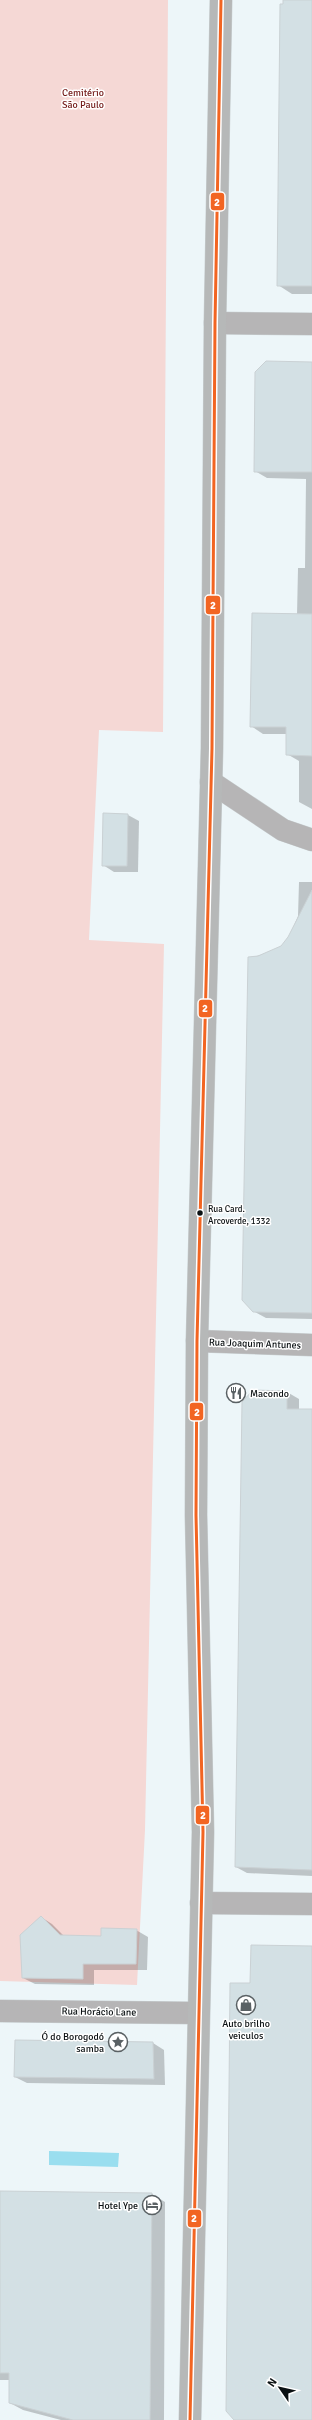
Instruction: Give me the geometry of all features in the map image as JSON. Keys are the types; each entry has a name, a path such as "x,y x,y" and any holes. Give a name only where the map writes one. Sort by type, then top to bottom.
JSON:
{"main road":[{"path":"190,2420 203,1832 196,1515 197,1342 211,782 215,322 221,0"}],"street":[{"path":"215,322 312,324"},
{"path":"211,782 283,830 312,840"},
{"name":"Rua Joaquim Antunes","path":"197,1342 312,1345"},
{"path":"201,1903 312,1904"},
{"name":"Rua Horácio Lane","path":"0,2010 198,2013"}],"green space":[{"name":"Cemitério São Paulo","path":"0,0 168,0 163,732 99,730 89,940 164,944 145,1830 137,1985 0,1981"}],"water":[{"path":"49,2151 119,2153 118,2167 49,2165"}],"building":[{"path":"283,0 312,0 312,286 277,286 280,4 283,4"},
{"path":"266,361 312,362 312,472 254,472 255,372"},
{"path":"252,613 312,614 312,756 286,755 286,727 250,727"},
{"path":"103,813 128,814 127,866 102,866"},
{"path":"312,890 312,1313 253,1312 242,1300 248,957 258,956 281,946 288,937"},
{"path":"253,1390 287,1391 287,1409 312,1409 312,1870 235,1867 242,1402"},
{"path":"41,1916 60,1935 101,1936 101,1928 137,1929 136,1964 83,1964 83,1979 22,1978 20,1935"},
{"path":"251,1945 312,1946 312,2420 234,2420 226,2411 230,1983 250,1983"},
{"path":"15,2040 153,2042 154,2079 14,2077"},
{"path":"0,2191 152,2193 150,2420 73,2420 9,2403 9,2373 0,2373"}],"transit line":[{"name":"2","path":"190,2420 203,1832 196,1515 197,1341 212,748 215,323 221,0"}],"place":[{"name":"Rua Card. Arcoverde, 1332","path":"200,1213"},
{"name":"Macondo","path":"236,1393"},
{"name":"Auto brilho veiculos","path":"246,2005"},
{"name":"Ó do Borogodó samba","path":"118,2042"},
{"name":"Hotel Ype","path":"152,2205"}]}
